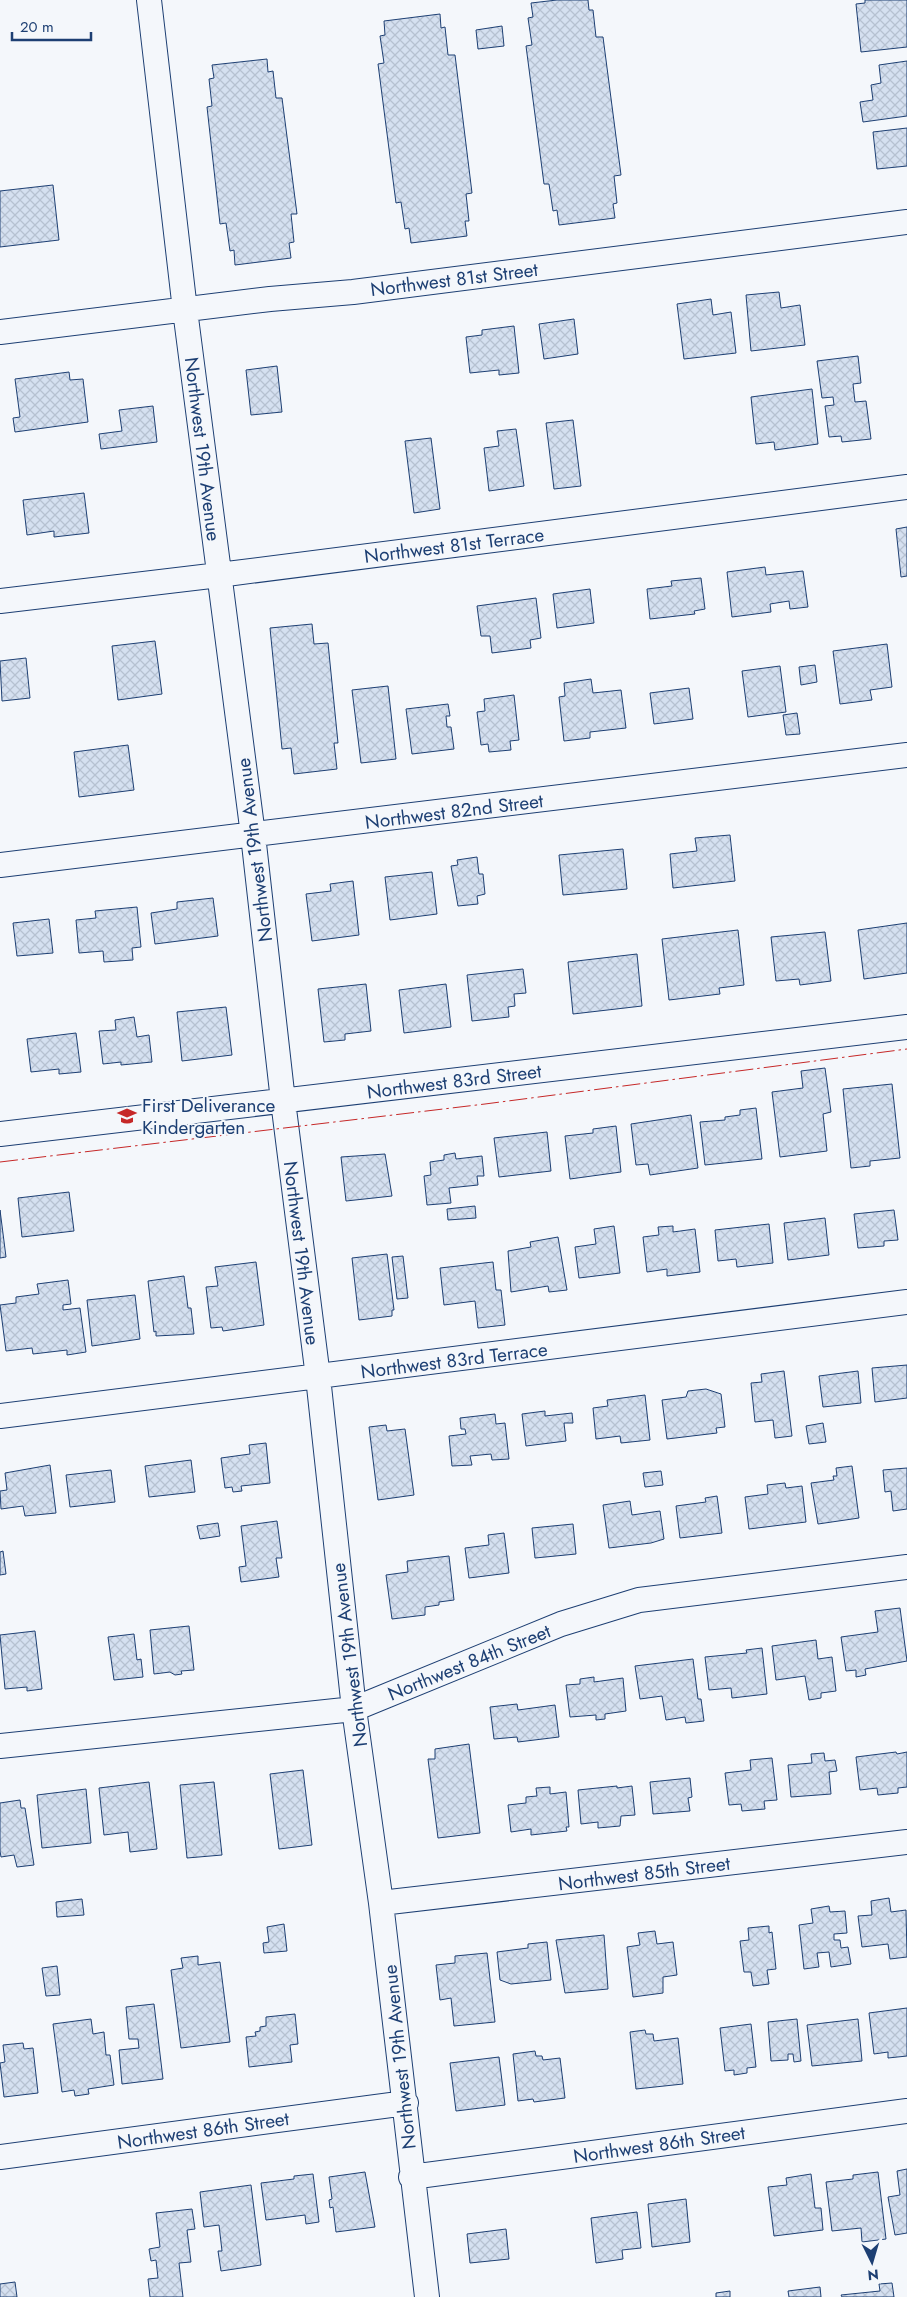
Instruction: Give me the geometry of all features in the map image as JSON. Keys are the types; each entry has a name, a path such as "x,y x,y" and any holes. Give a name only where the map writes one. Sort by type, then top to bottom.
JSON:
{"street":[{"name":"Northwest 19th Avenue","path":"149,0 185,310 253,835 283,1101 318,1378 354,1709 406,2103 412,2177 427,2297"},
{"name":"Northwest 81st Street","path":"0,332 354,292 907,222"},
{"name":"Northwest 81st Terrace","path":"0,600 219,575 907,487"},
{"name":"Northwest 82nd Street","path":"0,865 907,755"},
{"name":"Northwest 83rd Street","path":"0,1134 907,1027"},
{"name":"Northwest 83rd Terrace","path":"0,1416 318,1378 907,1302"},
{"name":"Northwest 84th Street","path":"0,1746 354,1709 561,1624 639,1600 907,1567"},
{"name":"Northwest 85th Street","path":"381,1903 907,1842"},
{"name":"Northwest 86th Street","path":"0,2157 406,2103"},
{"name":"Northwest 86th Street","path":"412,2177 907,2111"}],"building":[{"path":"557,0 588,0 589,10 593,10 596,37 603,37 621,175 614,176 617,203 613,204 615,218 559,225 557,210 553,211 549,184 544,184 526,46 532,45 528,18 533,17 531,3"},
{"path":"865,0 907,0 907,47 861,52 856,4 865,3"},
{"path":"440,14 441,28 445,27 448,55 455,55 472,193 466,194 469,221 465,221 467,236 411,243 409,228 405,229 401,202 396,203 378,64 384,63 380,36 385,35 384,21"},
{"path":"502,26 504,46 478,49 476,30"},
{"path":"267,59 268,72 273,71 276,98 282,98 297,214 291,214 294,242 289,243 291,258 235,265 234,250 230,251 226,223 220,224 207,107 212,106 209,79 214,78 212,65"},
{"path":"907,61 907,116 863,122 860,102 873,100 871,85 881,83 879,65"},
{"path":"907,128 907,166 877,169 873,132"},
{"path":"53,185 59,240 0,247 0,191"},
{"path":"779,292 781,308 800,305 805,345 751,351 746,295"},
{"path":"711,299 713,315 731,312 736,353 684,359 677,304"},
{"path":"574,319 578,354 544,359 539,324"},
{"path":"514,326 519,373 499,375 499,370 470,373 466,337 482,335 482,330"},
{"path":"858,356 861,383 853,384 855,402 866,401 871,439 842,442 841,436 829,437 825,406 834,405 833,397 822,398 817,361"},
{"path":"277,366 282,412 251,415 246,370"},
{"path":"69,372 70,380 83,379 88,422 15,432 13,418 20,417 15,379"},
{"path":"812,389 818,444 775,450 774,442 756,444 751,397"},
{"path":"153,406 157,442 101,449 99,434 122,431 119,410"},
{"path":"573,420 581,486 554,489 546,423"},
{"path":"516,429 524,486 489,491 484,448 499,446 497,431"},
{"path":"431,438 440,509 414,513 405,441"},
{"path":"84,493 89,533 54,537 54,531 27,535 23,500"},
{"path":"907,527 907,576 901,577 896,529"},
{"path":"765,567 766,575 803,571 808,607 790,609 789,601 770,604 771,612 732,617 727,572"},
{"path":"701,578 705,609 694,611 695,614 650,619 647,589 672,586 671,581"},
{"path":"590,589 594,623 557,628 553,594"},
{"path":"536,598 541,638 530,640 531,648 492,653 490,636 481,636 477,606"},
{"path":"312,624 314,644 328,643 338,743 334,743 337,769 294,774 291,748 282,749 270,628"},
{"path":"155,641 162,694 118,700 112,646"},
{"path":"887,644 892,687 870,690 872,700 840,704 833,651"},
{"path":"26,658 30,698 2,701 0,661"},
{"path":"815,665 817,682 801,685 799,667"},
{"path":"780,666 786,712 748,717 742,671"},
{"path":"591,679 593,693 621,690 626,728 590,732 590,738 564,741 559,697 565,696 564,683"},
{"path":"388,686 396,759 361,763 352,690"},
{"path":"689,688 693,719 654,724 650,693"},
{"path":"514,695 519,740 510,741 511,750 489,752 488,744 481,745 477,712 485,711 484,699"},
{"path":"448,704 450,716 446,716 447,727 451,727 454,749 412,754 406,709"},
{"path":"797,713 800,734 786,735 783,715"},
{"path":"128,745 134,790 79,797 74,752"},
{"path":"730,835 735,881 673,888 670,854 697,851 695,838"},
{"path":"623,849 627,889 563,895 559,855"},
{"path":"477,857 479,874 483,874 485,894 477,896 478,904 458,906 451,866 458,865 457,860"},
{"path":"432,872 437,914 390,920 385,877"},
{"path":"353,881 359,935 312,941 306,894 331,891 330,884"},
{"path":"213,898 218,936 155,944 151,913 177,909 177,902"},
{"path":"137,907 141,947 132,948 133,960 104,962 103,951 79,953 76,920 96,918 95,911"},
{"path":"49,919 53,953 17,956 13,923"},
{"path":"907,923 907,973 864,979 858,930"},
{"path":"738,930 744,985 719,988 720,994 669,1000 662,939"},
{"path":"825,932 831,981 800,985 799,979 776,981 771,937"},
{"path":"637,954 642,1006 573,1014 568,962"},
{"path":"523,969 526,993 514,994 515,1006 508,1007 509,1017 472,1021 467,975"},
{"path":"366,984 371,1031 345,1034 345,1040 324,1042 318,989"},
{"path":"446,984 451,1027 404,1033 399,990"},
{"path":"226,1007 232,1055 182,1061 177,1012"},
{"path":"134,1017 137,1037 149,1035 152,1062 121,1065 121,1062 103,1064 99,1031 116,1030 115,1020"},
{"path":"76,1033 81,1072 59,1074 59,1069 31,1072 27,1039"},
{"path":"825,1068 831,1112 823,1114 827,1151 780,1157 772,1092 803,1088 801,1071"},
{"path":"892,1084 900,1158 870,1161 870,1166 851,1168 843,1089"},
{"path":"756,1108 762,1159 705,1165 700,1122 725,1120 725,1117 740,1115 740,1110"},
{"path":"691,1115 698,1168 650,1175 648,1164 636,1165 631,1124"},
{"path":"616,1126 621,1172 570,1179 565,1136 593,1133 593,1129"},
{"path":"547,1132 551,1171 499,1177 494,1138"},
{"path":"455,1153 456,1159 482,1156 484,1176 477,1176 478,1185 449,1188 451,1203 427,1205 424,1176 431,1175 430,1162 444,1160 444,1155"},
{"path":"385,1154 392,1196 346,1201 341,1157"},
{"path":"69,1192 74,1231 22,1237 18,1198"},
{"path":"475,1206 476,1218 448,1220 447,1209"},
{"path":"0,1210 6,1257 0,1258"},
{"path":"894,1210 898,1240 884,1241 884,1246 858,1248 854,1214"},
{"path":"825,1218 829,1255 788,1260 784,1223"},
{"path":"769,1224 773,1263 737,1267 736,1259 718,1261 715,1230"},
{"path":"614,1226 620,1273 579,1278 575,1247 596,1244 594,1229"},
{"path":"673,1226 673,1232 695,1229 700,1272 667,1276 667,1269 647,1272 643,1237 659,1235 658,1227"},
{"path":"558,1237 567,1290 549,1292 548,1286 511,1292 508,1251 531,1247 530,1242"},
{"path":"387,1254 394,1310 392,1310 392,1316 359,1320 352,1258"},
{"path":"403,1256 408,1298 397,1299 392,1257"},
{"path":"256,1262 264,1325 223,1331 222,1327 211,1328 206,1287 218,1286 215,1267"},
{"path":"493,1262 496,1290 501,1290 505,1325 478,1328 475,1301 444,1305 440,1268"},
{"path":"184,1276 194,1334 156,1336 148,1281"},
{"path":"68,1280 71,1304 63,1305 63,1310 80,1308 86,1352 67,1355 67,1350 33,1354 32,1348 6,1351 0,1305 16,1303 16,1297 39,1294 37,1284"},
{"path":"135,1295 140,1339 92,1346 87,1300"},
{"path":"907,1365 907,1398 875,1402 872,1368"},
{"path":"784,1371 792,1436 775,1438 773,1420 755,1422 751,1383 762,1382 761,1374"},
{"path":"858,1371 861,1403 823,1407 819,1376"},
{"path":"706,1389 721,1394 725,1427 716,1428 717,1433 667,1439 662,1400 686,1397 688,1391"},
{"path":"645,1395 650,1440 621,1443 620,1436 596,1439 593,1408 608,1406 607,1400"},
{"path":"545,1411 545,1416 572,1413 573,1423 564,1423 566,1441 526,1446 522,1414"},
{"path":"495,1414 496,1424 505,1423 509,1459 492,1460 491,1454 470,1456 472,1465 452,1466 449,1436 466,1434 465,1429 461,1429 460,1418"},
{"path":"823,1423 826,1442 809,1444 806,1426"},
{"path":"386,1425 387,1431 405,1429 414,1495 378,1500 369,1427"},
{"path":"266,1443 270,1483 241,1486 242,1491 233,1492 232,1487 225,1488 221,1458 250,1454 249,1445"},
{"path":"191,1460 195,1492 149,1497 145,1466"},
{"path":"50,1465 56,1513 25,1516 23,1506 1,1509 0,1491 7,1490 5,1473"},
{"path":"852,1466 859,1518 818,1524 811,1483 834,1480 833,1476 837,1476 836,1468"},
{"path":"907,1468 907,1509 893,1511 891,1491 885,1492 883,1470"},
{"path":"111,1470 115,1502 70,1507 66,1475"},
{"path":"661,1471 663,1485 645,1487 643,1473"},
{"path":"785,1483 786,1488 802,1486 806,1522 749,1529 745,1497 768,1494 767,1485"},
{"path":"717,1496 722,1533 680,1538 676,1506 706,1502 705,1498"},
{"path":"630,1501 632,1515 660,1511 664,1539 651,1543 609,1548 603,1505"},
{"path":"277,1521 282,1558 276,1558 279,1577 241,1582 239,1567 246,1566 241,1526"},
{"path":"218,1523 220,1536 200,1539 197,1526"},
{"path":"573,1524 576,1554 535,1558 532,1528"},
{"path":"504,1533 509,1573 469,1578 465,1548 489,1545 488,1535"},
{"path":"3,1551 6,1574 0,1575 0,1552"},
{"path":"449,1556 454,1600 439,1602 439,1605 425,1607 425,1615 392,1619 386,1575 408,1572 407,1561"},
{"path":"900,1608 907,1661 865,1669 866,1675 856,1677 856,1670 846,1671 841,1637 878,1632 875,1611"},
{"path":"189,1626 194,1670 181,1671 182,1674 175,1675 170,1672 154,1674 150,1630"},
{"path":"35,1631 42,1689 27,1691 27,1687 5,1689 0,1635"},
{"path":"134,1634 137,1660 141,1659 143,1677 114,1680 108,1637"},
{"path":"816,1640 818,1659 832,1657 836,1691 821,1693 821,1698 809,1700 805,1676 776,1680 772,1646"},
{"path":"762,1648 767,1694 732,1698 731,1688 709,1690 705,1657 747,1653 746,1650"},
{"path":"693,1659 698,1699 701,1699 704,1721 686,1723 685,1717 666,1720 662,1696 640,1699 635,1666"},
{"path":"594,1677 594,1682 623,1678 626,1711 605,1714 605,1719 596,1720 596,1715 570,1717 566,1685 580,1684 580,1679"},
{"path":"517,1704 518,1710 555,1705 559,1737 518,1742 517,1737 494,1739 490,1707"},
{"path":"469,1744 480,1833 438,1838 428,1759 435,1759 435,1749"},
{"path":"896,1752 897,1754 907,1752 907,1787 898,1788 898,1793 878,1795 877,1788 860,1790 856,1757"},
{"path":"824,1753 825,1761 835,1760 837,1771 829,1772 831,1794 791,1797 788,1765 812,1763 811,1754"},
{"path":"772,1758 777,1800 764,1801 765,1809 742,1811 741,1804 729,1805 725,1773 751,1770 750,1760"},
{"path":"303,1770 312,1845 279,1849 270,1774"},
{"path":"690,1778 692,1797 688,1798 690,1811 653,1814 650,1782"},
{"path":"149,1782 157,1849 130,1852 128,1832 104,1835 99,1788"},
{"path":"214,1782 222,1855 187,1858 180,1785"},
{"path":"617,1786 617,1788 632,1786 635,1815 621,1816 620,1826 598,1828 598,1822 581,1824 578,1790"},
{"path":"550,1787 550,1794 566,1792 569,1827 566,1827 567,1831 531,1835 531,1829 511,1832 508,1805 526,1803 526,1797 537,1796 536,1788"},
{"path":"86,1789 91,1843 42,1848 37,1795"},
{"path":"20,1800 21,1808 25,1808 34,1865 17,1867 14,1855 1,1857 0,1803"},
{"path":"889,1898 891,1912 906,1910 907,1957 890,1959 888,1944 862,1947 858,1916 872,1915 871,1901"},
{"path":"82,1899 84,1915 57,1917 56,1902"},
{"path":"829,1906 830,1912 845,1911 847,1933 834,1934 834,1940 840,1940 841,1948 848,1947 851,1964 831,1967 829,1952 817,1953 819,1967 804,1969 799,1925 813,1923 811,1909"},
{"path":"284,1924 287,1951 264,1953 263,1943 269,1942 267,1927"},
{"path":"769,1926 769,1933 772,1932 776,1969 767,1970 769,1984 753,1986 751,1972 744,1972 740,1941 749,1940 748,1928"},
{"path":"655,1931 657,1944 673,1942 677,1975 663,1977 663,1993 633,1997 627,1947 640,1945 638,1933"},
{"path":"604,1935 608,1989 565,1993 556,1940"},
{"path":"547,1942 551,1980 511,1984 500,1980 497,1952 528,1948 528,1944"},
{"path":"487,1953 495,2022 454,2026 451,1998 440,2000 436,1965 455,1963 455,1956"},
{"path":"198,1956 198,1965 220,1962 230,2042 181,2048 171,1970 183,1968 181,1958"},
{"path":"57,1966 60,1995 46,1996 42,1968"},
{"path":"154,2004 163,2079 122,2084 119,2050 139,2048 138,2039 129,2039 126,2007"},
{"path":"907,2008 907,2056 888,2058 888,2052 874,2054 869,2013"},
{"path":"295,2014 298,2044 290,2045 292,2062 249,2067 246,2037 256,2036 255,2032 260,2031 260,2027 266,2026 266,2017"},
{"path":"91,2019 93,2034 104,2032 106,2055 110,2055 114,2085 88,2089 89,2094 75,2096 74,2090 62,2092 53,2024"},
{"path":"797,2019 801,2061 794,2062 793,2054 788,2054 788,2060 771,2061 768,2022"},
{"path":"858,2019 862,2061 812,2066 807,2025"},
{"path":"751,2024 756,2067 747,2068 747,2073 734,2075 734,2070 725,2071 720,2028"},
{"path":"645,2030 646,2034 653,2034 654,2041 678,2038 683,2084 636,2089 630,2032"},
{"path":"23,2043 24,2049 33,2048 38,2093 4,2097 0,2063 5,2062 3,2045"},
{"path":"535,2051 536,2056 542,2056 543,2060 560,2058 565,2098 534,2102 533,2099 518,2101 513,2054"},
{"path":"499,2057 505,2105 456,2111 450,2063"},
{"path":"907,2169 907,2233 895,2235 888,2197 900,2195 897,2171"},
{"path":"365,2172 375,2227 336,2232 333,2207 330,2208 329,2200 332,2199 329,2177"},
{"path":"878,2172 886,2239 862,2242 861,2228 832,2231 826,2182 853,2179 853,2175"},
{"path":"313,2174 319,2222 306,2224 305,2215 266,2220 261,2183 294,2179 294,2176"},
{"path":"811,2174 815,2208 821,2208 823,2230 774,2236 768,2187 787,2185 786,2178"},
{"path":"251,2185 261,2265 221,2271 218,2251 222,2251 219,2225 204,2227 200,2192"},
{"path":"686,2199 690,2242 652,2247 648,2204"},
{"path":"192,2209 195,2229 187,2230 191,2262 179,2263 183,2297 150,2297 148,2279 158,2278 156,2260 151,2261 149,2249 160,2247 156,2213"},
{"path":"637,2212 641,2248 622,2250 623,2259 596,2263 591,2218"},
{"path":"506,2229 509,2259 470,2263 467,2234"},
{"path":"15,2282 17,2297 0,2297 0,2284"},
{"path":"892,2283 894,2297 842,2297 841,2295 880,2291 879,2284"},
{"path":"820,2287 821,2297 789,2297 788,2291"},
{"path":"730,2291 730,2297 716,2297 716,2293"}],"power":[{"path":"0,1162 485,1104 907,1049"}],"place":[{"name":"First Deliverance Kindergarten","path":"127,1116"}]}
